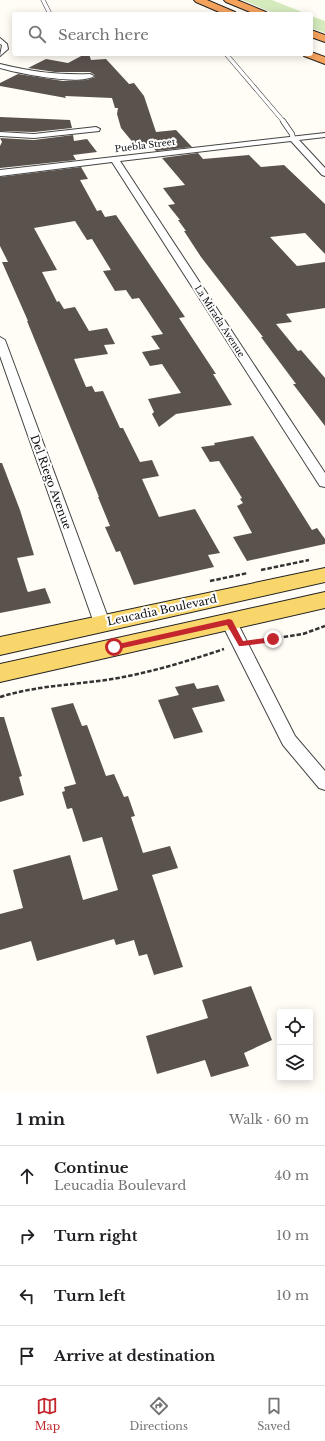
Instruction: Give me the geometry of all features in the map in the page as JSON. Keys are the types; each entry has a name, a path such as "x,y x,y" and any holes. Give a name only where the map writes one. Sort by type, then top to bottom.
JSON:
{"highway":[{"path":"217,0 245,12"},
{"path":"229,0 258,12"},
{"path":"194,1 212,12"},
{"path":"194,1 226,12"},
{"path":"313,34 325,39"},
{"path":"313,40 325,45"},
{"path":"313,48 325,53"},
{"path":"312,56 325,62"}],"main road":[{"name":"Leucadia Boulevard","path":"0,646 325,575"},
{"path":"0,673 325,600"}],"street":[{"path":"0,40 5,45 5,49 0,54"},
{"path":"0,66 24,74 47,77 90,76"},
{"path":"0,134 34,136 96,129"},
{"name":"Puebla Street","path":"0,173 325,135"},
{"path":"293,139 325,173"},
{"name":"La Mirada Avenue","path":"114,159 325,483"},
{"name":"Del Riego Avenue","path":"0,340 102,623"},
{"path":"229,622 242,644 289,740 325,783"}],"lane":[{"path":"43,0 49,12"},
{"path":"228,56 242,74 269,102 292,134 293,139"}],"path":[{"path":"0,697 13,692 47,686 104,680 144,673 195,659 228,647 303,634 325,626"}],"green space":[{"path":"242,0 272,0 302,12 271,12"},
{"path":"313,17 325,21 325,33 313,29"}],"building":[{"path":"81,56 90,56 91,60 106,59 129,84 134,83 144,96 156,132 176,130 192,147 156,151 151,144 135,145 121,128 117,114 118,108 115,108 112,98 65,96 66,98 0,86 0,83 18,74 63,81 87,80 95,77 95,75 90,72 55,72 28,68 46,59 68,63"},
{"path":"0,117 70,120 72,128 34,132 0,131"},
{"path":"73,135 74,141 87,139 97,152 73,155 76,160 0,168 0,146 2,142 0,138 34,140"},
{"path":"198,153 203,159 249,155 261,167 284,165 325,204 325,254 305,233 270,237 297,266 325,262 325,308 286,314 292,322 276,324 298,351 301,350 325,378 325,426 293,384 296,384 261,337 263,337 201,257 178,220 180,220 168,205 175,204 163,188 185,185 162,158"},
{"path":"81,167 88,179 80,180 97,211 101,210 105,217 116,215 185,317 179,318 216,374 213,374 232,405 176,414 159,427 152,414 154,412 148,399 181,393 162,364 150,366 142,352 160,349 151,336 163,334 139,298 132,299 126,290 115,291 103,271 111,270 92,239 87,240 75,221 34,228 57,270 42,272 57,302 59,301 64,309 75,307 89,331 107,328 115,344 104,345 108,354 74,359 86,387 92,386 95,392 103,391 120,428 123,428 140,462 152,460 159,476 142,479 159,517 195,509 220,553 208,555 214,567 134,585 120,551 116,552 105,527 110,526 99,497 28,321 2,262 8,262 0,246 0,177"},
{"path":"253,436 312,530 317,528 325,539 325,544 247,561 233,537 252,533 237,506 243,503 240,499 242,498 219,461 210,462 201,447 215,445 214,443"},
{"path":"0,463 2,463 20,510 34,555 17,558 27,590 28,592 45,588 51,603 0,613"},
{"path":"194,683 197,689 218,685 225,701 192,708 203,732 174,739 158,700 179,695 175,687"},
{"path":"73,703 82,726 87,725 106,776 114,774 124,797 128,796 135,816 131,817 143,853 170,846 178,868 152,875 183,967 154,975 147,954 139,956 134,940 116,945 114,939 37,961 31,941 0,950 0,914 23,908 13,870 70,855 83,900 118,890 102,837 83,842 72,808 67,809 62,792 65,791 64,787 76,784 51,708"},
{"path":"0,717 4,717 22,776 19,777 24,795 0,802"},
{"path":"251,986 272,1040 244,1053 249,1066 211,1077 205,1060 157,1074 146,1036 208,1018 202,1000"}],"route":[{"path":"114,647 229,622 242,644 273,639"}]}
